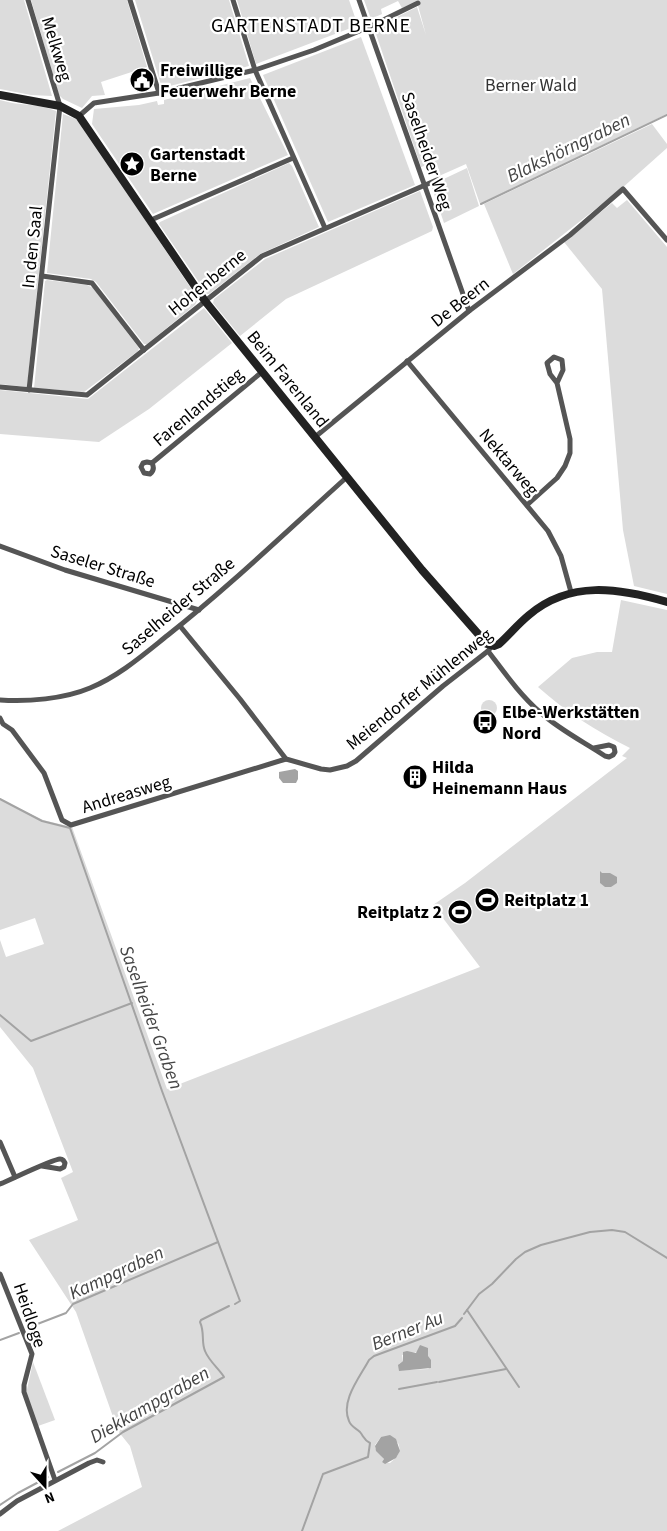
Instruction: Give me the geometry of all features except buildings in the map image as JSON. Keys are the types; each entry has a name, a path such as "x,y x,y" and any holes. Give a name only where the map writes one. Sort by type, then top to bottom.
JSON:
{"street":[{"name":"Melkweg","path":"28,0 60,106"},
{"path":"130,0 159,93"},
{"path":"233,0 255,70 325,228"},
{"name":"Saselheider Weg","path":"359,0 469,312"},
{"path":"0,95 60,106 79,116 94,103 159,93 255,70 314,50 418,4"},
{"name":"In den Saal","path":"30,390 60,106"},
{"name":"Beim Farenland","path":"79,116 205,301 422,570 490,648"},
{"path":"151,220 293,158"},
{"name":"Hohenberne","path":"0,387 87,395 262,256 439,179"},
{"name":"De Beern","path":"315,437 407,361 570,235 623,189 667,240"},
{"path":"42,276 92,283 144,350"},
{"path":"527,505 557,478 565,466 570,453 570,439 557,383 550,374 547,363 554,356 562,360 562,370 557,383"},
{"name":"Nektarweg","path":"407,361 548,531 561,556 571,592"},
{"name":"Farenlandstieg","path":"152,463 262,372"},
{"name":"Saselheider Straße","path":"0,700 21,701 60,696 88,689 123,671 180,626 347,477"},
{"name":"Saseler Straße","path":"0,546 64,570 198,610"},
{"name":"Meiendorfer Mühlenweg","path":"286,759 321,769 330,770 348,766 490,648 501,642 517,625 541,605 554,598 571,592 606,590 667,602"},
{"path":"180,626 286,759"},
{"path":"490,648 508,677 537,710 553,723 594,748"},
{"name":"Andreasweg","path":"0,718 3,724 12,730 44,773 62,820 71,825 286,759"},
{"path":"0,1142 15,1178"},
{"path":"0,1184 42,1166"},
{"name":"Heidloge","path":"0,1274 32,1354 24,1392 55,1480"},
{"path":"0,1514 16,1501 55,1480 97,1460 103,1462"}],"green space":[{"path":"0,0 24,0 52,96 31,95 0,89"},
{"path":"31,0 127,0 147,67 101,82 105,95 92,96 82,108 63,99 59,95"},
{"path":"135,0 229,0 249,66 162,88"},
{"path":"237,0 349,0 357,23 356,26 256,64"},
{"name":"Berner Wald","path":"364,0 667,0 667,114 480,204 466,164 439,176 438,174 440,173 436,162 421,167 375,31 383,27 385,23 417,7 426,35 417,2 402,8 398,1 381,9 382,14 371,19"},
{"path":"361,37 415,185 328,222 263,75"},
{"path":"250,78 288,155 153,214 92,124 94,109 139,105 157,101 158,105 164,104 164,100"},
{"path":"0,100 49,108 56,111 27,387 0,384"},
{"path":"63,114 76,119 83,127 198,299 195,305 147,344 144,344 96,282 91,279 47,273"},
{"path":"652,124 667,144 667,148 621,189 513,274 484,204"},
{"path":"289,163 319,227 260,254 207,294 159,224 160,222"},
{"path":"467,168 479,206 444,223 431,185"},
{"path":"420,191 433,227 432,231 286,299 240,336 213,303 214,299 265,259"},
{"path":"627,200 667,247 667,594 634,586 623,530 602,289 564,242 612,203 617,208"},
{"path":"45,281 87,285 93,288 139,348 138,351 84,392 34,388"},
{"path":"204,308 232,343 149,409 99,442 0,434 0,390 88,399"},
{"path":"621,600 667,610 667,1531 58,1531 142,1487 130,1446 118,1431 76,1312 29,1240 78,1220 61,1178 73,1172 33,1068 0,1027 0,940 6,957 44,944 35,918 0,930 0,799 43,820 72,827 167,1089 480,967 433,905 465,883 627,758 622,756 630,748 605,735 559,705 538,687 572,658 597,652 612,652","holes":["417,1352 429,1369 405,1370 399,1364 403,1361 402,1355","381,1437 398,1443 398,1454 390,1463 382,1462 384,1459 375,1448"]},
{"path":"486,700 492,700 497,705 495,714 486,716 481,711 481,705"},
{"path":"33,1362 55,1420 38,1426 26,1394"}],"shaded area":[{"path":"295,769 298,771 296,783 283,783 279,778 279,772"},
{"path":"600,871 617,877 617,883 611,887 605,887 600,883"},
{"path":"420,1345 428,1348 431,1368 399,1371 398,1365 403,1361 403,1352 416,1353"},
{"path":"390,1435 396,1439 400,1451 396,1458 385,1464 382,1462 384,1459 376,1451 375,1446 381,1437"}],"waterway":[{"name":"Blakshörngraben","path":"481,204 667,115"},
{"name":"Saselheider Graben","path":"0,799 42,821 70,828 162,1091 240,1301 235,1304"},
{"path":"0,1015 31,1041 132,1003"},
{"name":"Berner Au","path":"464,1314 479,1294 492,1284 516,1259 525,1252 541,1245 590,1232 612,1230 625,1232 667,1258"},
{"name":"Kampgraben","path":"27,1328 66,1313 73,1304 218,1242"},
{"name":"Diekkampgraben","path":"58,1472 95,1453 123,1432 224,1377 205,1351 200,1322 229,1306"},
{"path":"467,1310 519,1387"},
{"name":"Berner Au","path":"302,1531 323,1474 368,1457 370,1443 351,1425 347,1413 347,1405 352,1389 369,1360 374,1356 455,1326 462,1318"},
{"name":"Kampgraben","path":"0,1340 19,1333"},
{"path":"439,1382 506,1369"},
{"path":"399,1389 437,1382"},
{"name":"Diekkampgraben","path":"0,1505 48,1477"}],"place":[{"name":"Freiwillige Feuerwehr Berne","path":"142,80"},
{"name":"Gartenstadt Berne","path":"132,164"},
{"name":"Elbe-Werkstätten Nord","path":"485,722"},
{"name":"Hilda Heinemann Haus","path":"415,777"},
{"name":"Reitplatz 1","path":"487,900"},
{"name":"Reitplatz 2","path":"460,912"}],"district":[{"name":"GARTENSTADT BERNE","path":"311,25"}]}
